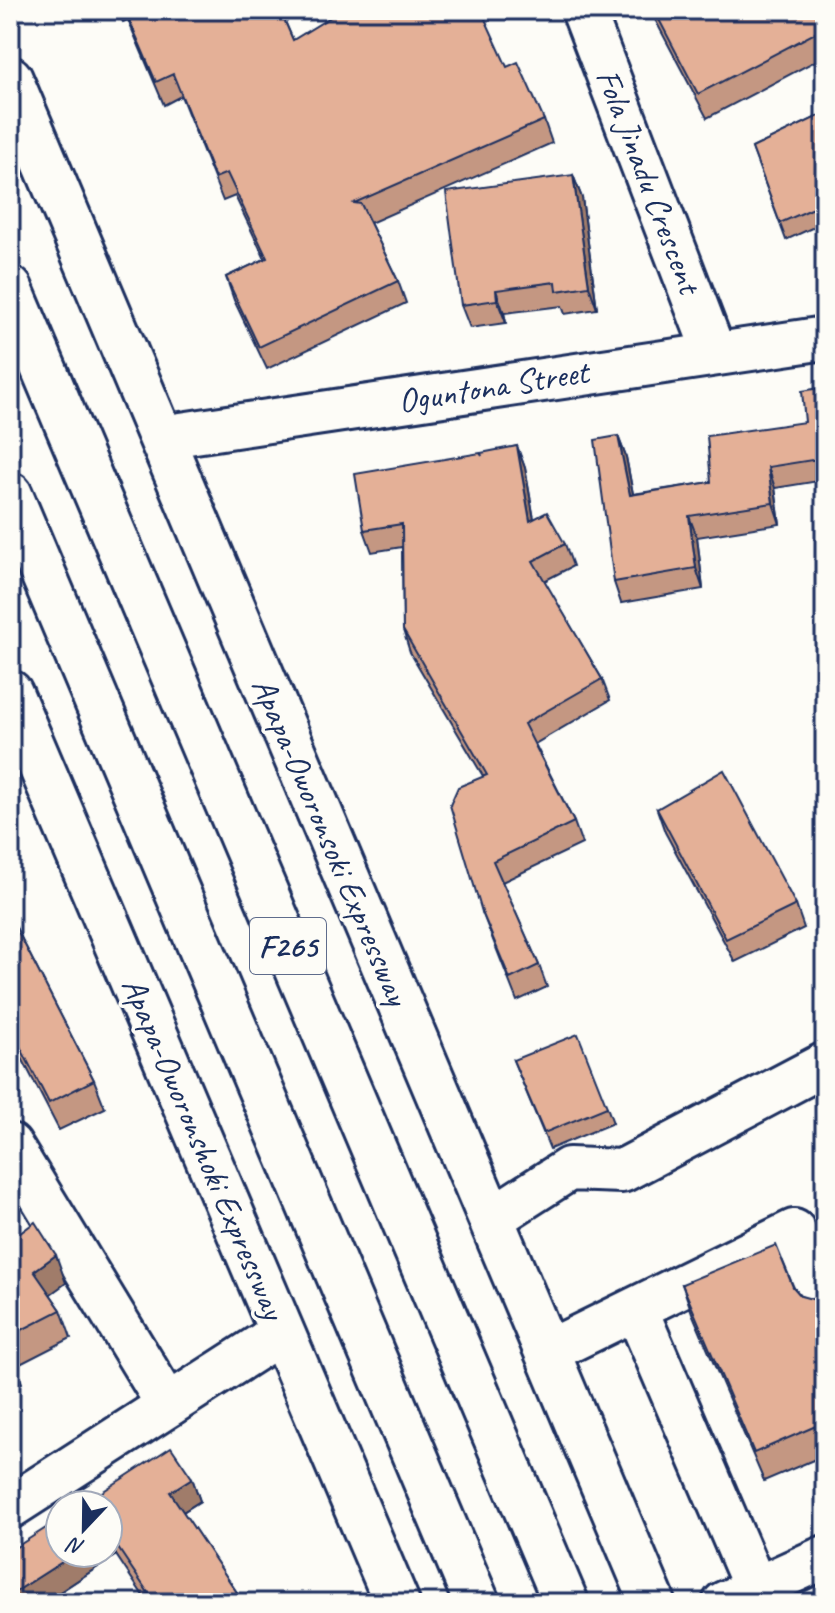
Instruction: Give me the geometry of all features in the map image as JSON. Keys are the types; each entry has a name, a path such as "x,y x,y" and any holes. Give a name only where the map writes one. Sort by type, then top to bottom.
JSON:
{"main road":[{"name":"Apapa-Oworonsoki Expressway","path":"10,79 653,1603"},
{"name":"F265","path":"10,289 566,1603"},
{"name":"F265","path":"10,495 477,1603"},
{"name":"Apapa-Oworonshoki Expressway","path":"10,693 397,1603"}],"street":[{"name":"Fola Jinadu Crescent","path":"583,10 714,352"},
{"name":"Oguntona Street","path":"161,437 714,352 825,338"},
{"path":"491,1219 569,1169 622,1171 825,1064"},
{"path":"10,1145 168,1405"},
{"path":"547,1352 794,1231 825,1305"},
{"path":"636,1309 748,1598 825,1557"},
{"path":"10,1507 282,1332"}],"building":[{"path":"125,10 280,10 293,40 342,10 481,10 507,67 518,62 544,120 354,203 361,204 398,281 259,347 226,277 267,258 227,173 215,178 173,74 156,82"},
{"path":"654,10 825,10 825,28 698,94"},
{"path":"825,113 825,203 780,223 752,148"},
{"path":"573,175 589,286 557,291 556,282 496,290 497,300 461,305 446,192"},
{"path":"825,387 825,458 768,467 773,503 689,516 696,568 614,582 595,440 618,436 630,495 711,482 707,436 805,422 802,391"},
{"path":"517,446 530,521 547,512 565,544 533,561 602,679 524,724 574,822 493,861 539,965 510,979 482,912 450,805 458,787 487,775 403,630 402,524 364,530 355,474 480,453 482,456 481,453"},
{"path":"825,505 825,556 821,506"},
{"path":"724,770 796,905 726,939 657,809"},
{"path":"10,916 94,1080 49,1103 10,1027"},
{"path":"578,1034 607,1107 544,1133 513,1060"},
{"path":"35,1222 56,1255 34,1271 61,1310 10,1336 10,1236 12,1239"},
{"path":"776,1245 793,1287 801,1296 816,1300 825,1322 825,1422 754,1453 682,1284"},
{"path":"171,1447 192,1478 170,1492 244,1603 155,1603 124,1557 124,1489 107,1489"},
{"path":"44,1529 44,1569 51,1569 12,1594 10,1551"},
{"path":"825,1591 825,1603 803,1603 802,1600"}]}
